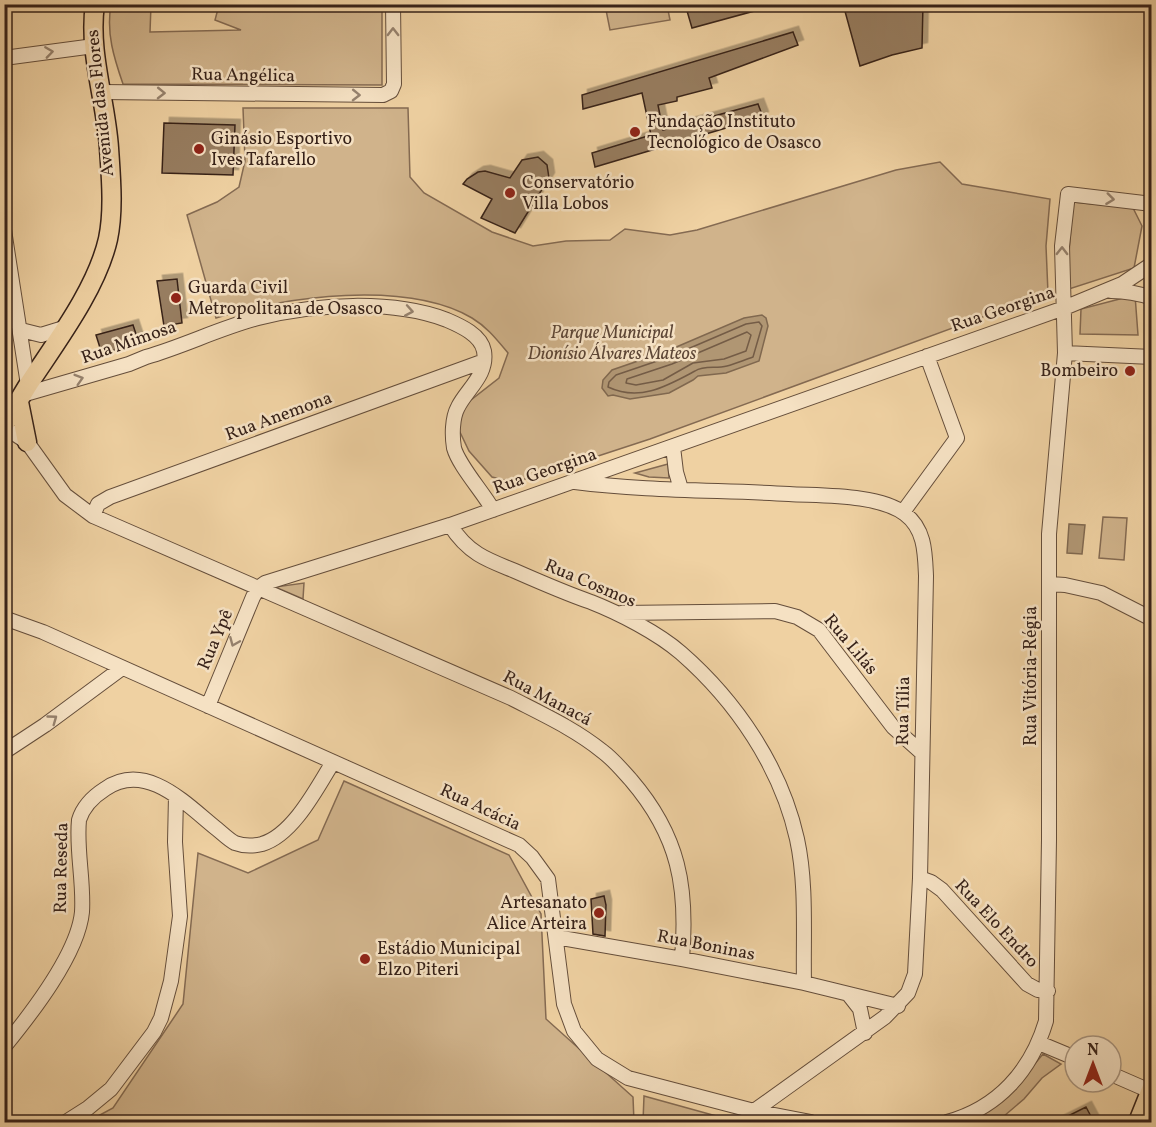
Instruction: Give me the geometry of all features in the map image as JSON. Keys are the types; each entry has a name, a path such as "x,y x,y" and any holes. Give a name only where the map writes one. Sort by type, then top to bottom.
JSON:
{"main road":[{"name":"Avenida das Flores","path":"4,426 67,327 97,270 108,240 111,210 109,150 94,46 92,22 95,4"},
{"path":"23,394 27,442"},
{"path":"1138,1122 1151,1089"}],"street":[{"name":"Rua Angélica","path":"102,92 383,95 391,91 394,84 393,4"},
{"path":"4,58 94,46"},
{"path":"1064,308 1062,246 1068,194 1152,204"},
{"path":"4,230 7,261 21,330 23,394"},
{"name":"Rua Georgina","path":"258,588 277,579 450,525 1064,308 1132,278 1152,264"},
{"name":"Rua Georgina","path":"1106,291 1126,291 1152,298"},
{"name":"Rua Mimosa","path":"23,394 129,364 258,318 332,307 368,306 435,316 464,327 482,343 484,361"},
{"name":"Rua Vitória-Régia","path":"1040,1043 1046,1021 1048,991 1049,534 1065,353 1064,308"},
{"path":"21,330 41,335 67,327"},
{"path":"1065,353 1152,357"},
{"path":"571,482 634,488 859,499 887,505 903,512 957,438 927,356"},
{"path":"484,361 475,385 456,412 453,430 454,448 493,510"},
{"name":"Rua Anemona","path":"93,516 99,504 111,497 484,361"},
{"path":"4,426 27,442 65,495 93,516 258,588"},
{"path":"4,441 27,442"},
{"path":"673,447 681,489"},
{"path":"620,465 634,488"},
{"name":"Rua Tília","path":"754,1111 865,1033 898,1006 908,993 915,974 920,878 926,576 922,536 903,512"},
{"name":"Rua Cosmos","path":"450,525 458,537 478,554 555,589 619,613 680,651 731,705 763,755 785,800 797,839 802,890 804,983"},
{"path":"1050,584 1101,593 1152,618"},
{"name":"Rua Ypê","path":"208,706 258,588"},
{"name":"Rua Manacá","path":"258,588 511,698 581,736 608,755 644,795 658,816 674,849 678,865 684,931 682,959"},
{"name":"Rua Lilás","path":"619,613 775,611 797,617 819,630 893,727 921,752"},
{"name":"Rua Acácia","path":"4,618 43,632 519,845 532,857 548,879 560,981 568,1017 582,1043 597,1059 628,1077 754,1111 811,1122"},
{"path":"4,752 122,668"},
{"name":"Rua Reseda","path":"4,1047 58,973 75,937 81,915 78,830 82,812 103,790 125,780 140,779 153,783 176,796 234,843 261,844 273,840 295,819 333,762"},
{"path":"66,1122 111,1089 154,1032 160,1018 171,981 180,916 175,842 176,796"},
{"name":"Rua Elo Endro","path":"920,878 942,890 1028,984 1038,990 1048,991"},
{"name":"Rua Boninas","path":"556,937 804,983 898,1006"},
{"path":"849,995 860,1009 865,1033"},
{"path":"946,1122 958,1119 989,1102 1016,1081 1040,1043 1063,1053"},
{"path":"1123,1078 1151,1089"}],"green space":[{"path":"111,5 151,5 150,32 241,30 215,20 219,5 382,5 382,85 123,84 110,35"},
{"path":"605,5 667,5 670,20 610,30"},
{"name":"Parque Municipal Dionísio Álvares Mateos","path":"243,108 408,108 410,177 424,193 492,232 533,246 566,241 610,240 625,229 670,235 697,230 896,170 940,162 962,184 1050,199 1046,246 1048,293 650,439 512,482 492,477 469,451 458,428 462,407 499,378 508,353 487,330 472,318 445,306 414,299 346,296 276,303 216,318 187,215 217,202 239,187 245,161"},
{"path":"1073,202 1133,208 1142,226 1134,268 1066,290"},
{"path":"1135,295 1138,335 1080,334 1081,309"},
{"path":"668,464 669,478 649,477 635,473"},
{"path":"1103,517 1127,518 1124,560 1099,558"},
{"path":"304,583 303,599 275,587"},
{"name":"Estádio Municipal Elzo Piteri","path":"344,781 509,855 541,914 546,1019 633,1097 634,1122 87,1122 113,1108 183,1004 198,853 248,873 318,840"},
{"path":"1043,1054 1061,1064 1042,1078 1024,1099 997,1122 963,1122 1008,1096"},
{"path":"644,1096 738,1122 643,1122"}],"water":[{"path":"762,315 766,318 768,326 759,361 726,373 698,376 669,393 630,399 608,396 602,388 603,380 612,370 667,351 744,318"},
{"path":"1069,524 1085,525 1082,554 1067,553"}],"building":[{"path":"685,4 768,4 769,7 692,28"},
{"path":"843,4 923,4 922,48 860,66"},
{"path":"793,32 798,45 709,78 712,88 677,97 677,101 658,105 663,130 758,104 763,117 595,167 592,153 651,135 642,93 583,109 582,95"},
{"name":"Ginásio Esportivo Ives Tafarello","path":"164,123 235,125 233,175 162,173"},
{"path":"538,157 547,165 549,178 515,233 481,218 492,199 463,184 467,179 478,172 485,171 510,178 522,160"},
{"path":"177,279 182,323 164,326 157,281"},
{"path":"133,325 139,343 102,354 96,335"},
{"name":"Artesanato Alice Arteira","path":"604,896 605,936 593,934 591,899"},
{"path":"1086,1107 1094,1122 1056,1122"}],"place":[{"name":"Fundação Instituto Tecnológico de Osasco","path":"635,132"},
{"name":"Ginásio Esportivo Ives Tafarello","path":"199,149"},
{"name":"Conservatório Villa Lobos","path":"510,193"},
{"name":"Guarda Civil Metropolitana de Osasco","path":"176,298"},
{"name":"Bombeiro","path":"1130,371"},
{"name":"Artesanato Alice Arteira","path":"599,913"},
{"name":"Estádio Municipal Elzo Piteri","path":"365,959"}]}
